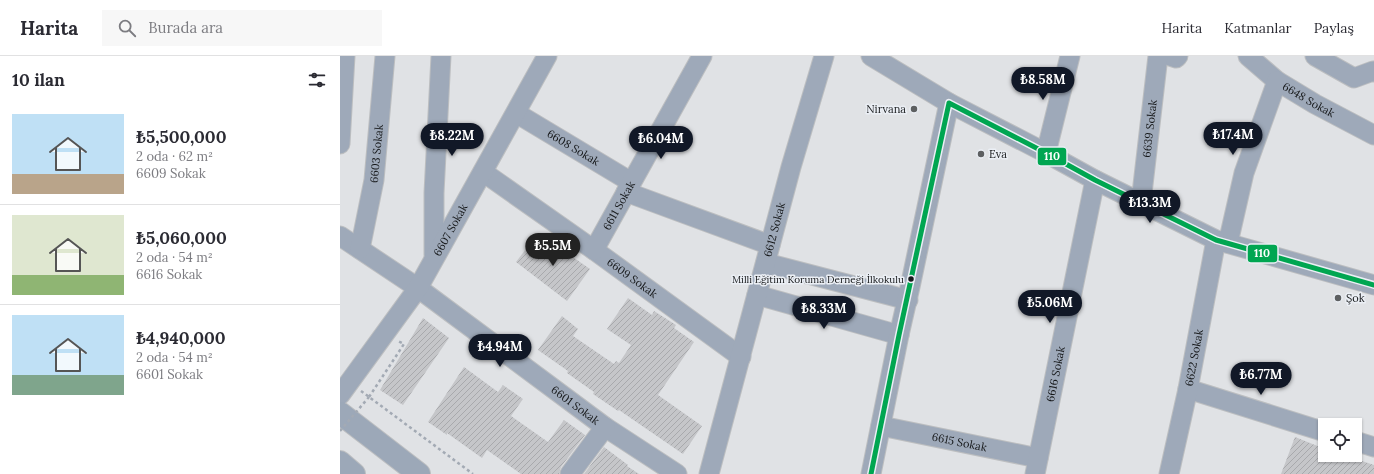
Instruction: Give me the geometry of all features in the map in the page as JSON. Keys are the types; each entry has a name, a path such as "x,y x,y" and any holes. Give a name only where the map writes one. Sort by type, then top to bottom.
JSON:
{"main road":[{"path":"340,413 419,474"},
{"path":"340,462 354,474"}],"street":[{"path":"340,144 345,56"},
{"name":"6603 Sokak","path":"360,249 374,180 385,56"},
{"path":"434,257 434,193 441,56"},
{"name":"6607 Sokak","path":"344,388 418,288 434,257 484,172 547,56"},
{"name":"6611 Sokak","path":"594,250 702,56"},
{"name":"6612 Sokak","path":"709,474 791,167 824,56"},
{"path":"870,56 949,103 1096,180 1222,242 1374,285"},
{"path":"1046,153 1070,56"},
{"name":"6639 Sokak","path":"1141,202 1158,56"},
{"path":"1170,56 1176,58 1178,56"},
{"name":"6648 Sokak","path":"1248,56 1277,81 1374,135"},
{"path":"1315,56 1354,78 1374,71"},
{"name":"6622 Sokak","path":"1170,474 1222,242 1244,173 1277,81"},
{"path":"871,474 899,334 908,300 949,103"},
{"name":"6608 Sokak","path":"516,113 628,187 768,254 908,300"},
{"name":"6609 Sokak","path":"484,172 741,357"},
{"name":"6616 Sokak","path":"1036,466 1096,180"},
{"name":"6601 Sokak","path":"340,236 418,288 605,427 677,474"},
{"path":"757,295 899,334"},
{"path":"1188,390 1318,430"},
{"name":"6615 Sokak","path":"881,426 1036,466"},
{"path":"570,474 605,427"},
{"path":"1362,443 1374,447"}],"path":[{"path":"340,431 369,397 404,344 398,341 394,347"},
{"path":"344,388 369,397 473,474"}],"building":[{"path":"538,233 566,254 567,253 590,269 567,301 516,262"},
{"path":"628,298 652,315 654,311 676,325 674,328 694,342 658,395 702,426 683,454 593,394 594,392 567,373 568,371 538,350 562,316 578,329 573,336 614,364 616,361 619,363 631,345 607,329"},
{"path":"423,318 449,338 403,405 380,390"},
{"path":"464,367 498,392 503,385 523,399 511,416 548,442 564,420 585,435 561,467 559,474 521,474 487,450 482,458 447,433 447,435 428,422"},
{"path":"1295,437 1318,446 1318,462 1362,461 1374,465 1374,474 1281,474"},
{"path":"604,447 628,465 627,466 639,474 584,474"}],"transit line":[{"name":"110","path":"949,103 1095,180 1216,240 1374,285"},
{"name":"110","path":"871,474 949,103"}],"place":[{"name":"Nirvana","path":"914,109"},
{"name":"Eva","path":"981,154"},
{"name":"Milli Eğitim Koruma Derneği İlkokulu","path":"911,279"},
{"name":"Şok","path":"1338,298"}]}
